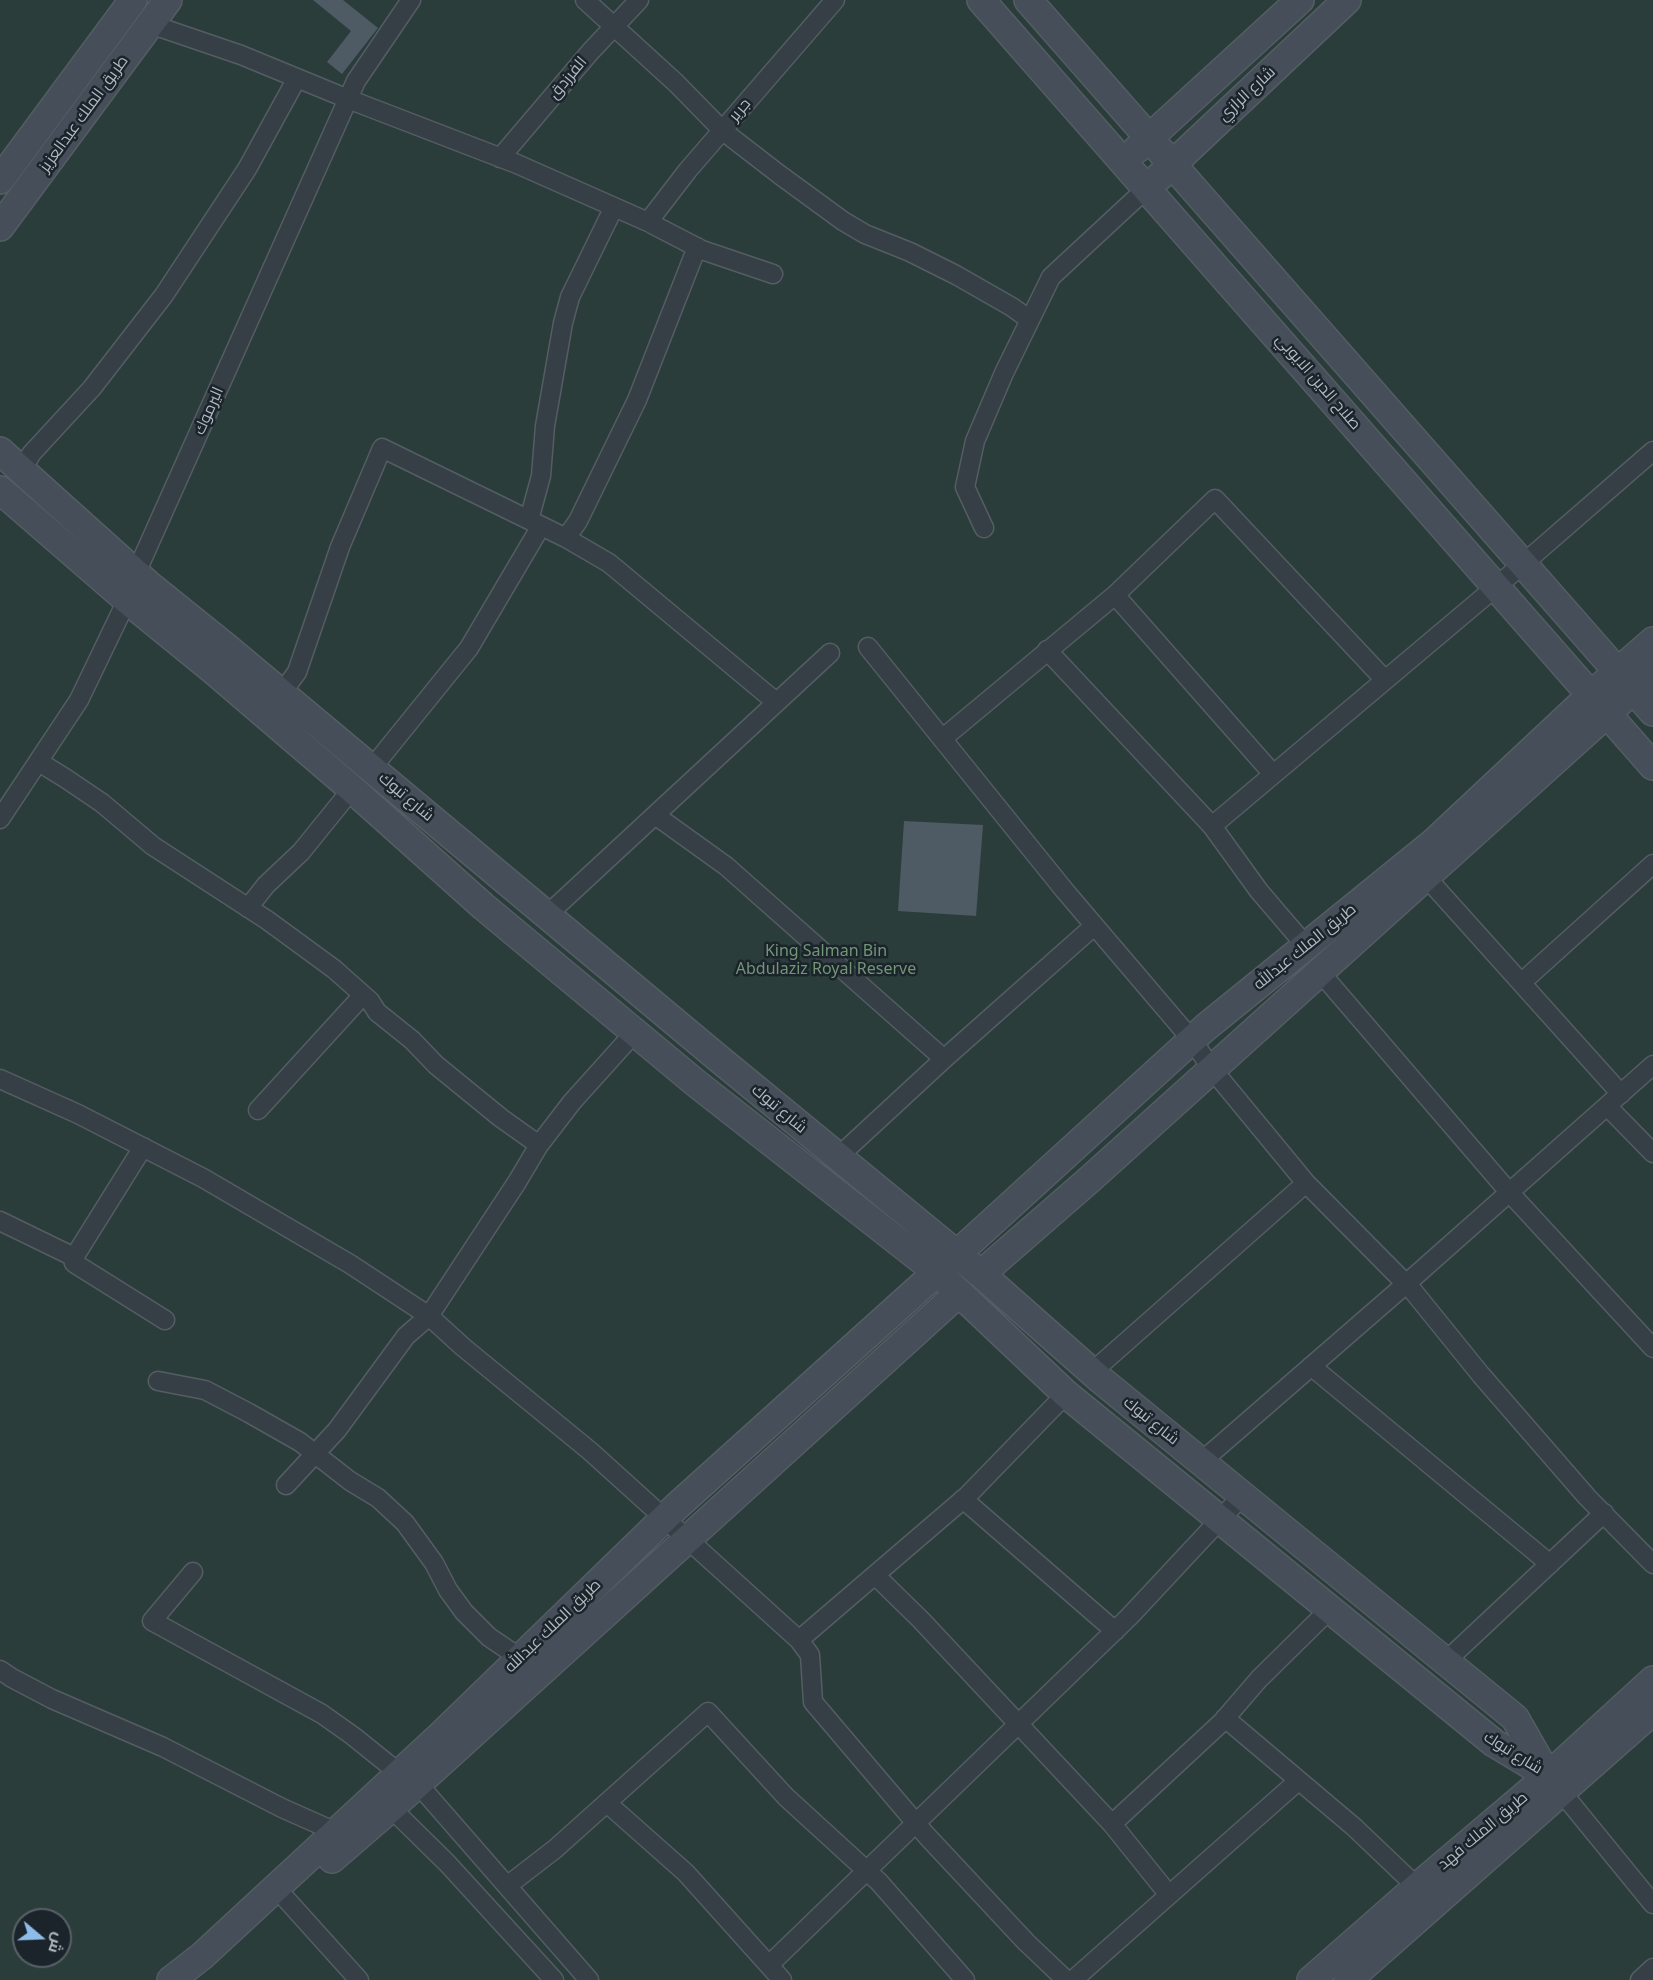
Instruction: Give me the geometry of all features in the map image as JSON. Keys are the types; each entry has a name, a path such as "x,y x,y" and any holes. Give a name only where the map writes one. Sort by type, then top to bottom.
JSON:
{"main road":[{"name":"طريق الملك عبدالعزيز","path":"0,180 133,0"},
{"name":"طريق الملك عبدالعزيز","path":"0,227 168,0"},
{"name":"صلاح الدين الايوبي","path":"981,0 1653,765"},
{"name":"صلاح الدين الايوبي","path":"1028,0 1524,564 1635,678 1653,712"},
{"name":"شارع الرازي","path":"1123,163 1300,0"},
{"name":"شارع الرازي","path":"1147,188 1347,0"},
{"name":"شارع تبوك","path":"0,451 136,573 981,1274 1092,1372 1515,1718 1555,1784"},
{"name":"شارع تبوك","path":"2,494 352,789 484,907 697,1084 937,1272 1066,1394 1494,1743 1555,1784"},
{"name":"طريق الملك عبدالله","path":"957,1254 1192,1040 1600,704 1635,678 1653,640"},
{"name":"طريق الملك عبدالله","path":"981,1274 1426,877 1600,704"},
{"name":"طريق الملك عبدالله","path":"201,1980 286,1899 391,1808 409,1778 520,1658 665,1518 937,1272"},
{"name":"طريق الملك عبدالله","path":"171,1980 202,1956 336,1832 409,1778 687,1539 959,1293"},
{"name":"طريق الملك فهد","path":"1348,1980 1555,1784 1653,1680"},
{"name":"طريق الملك فهد","path":"1311,1980 1417,1887 1653,1711"}],"street":[{"name":"اليرموك","path":"1,816 79,700 126,600 356,81 411,0"},
{"path":"585,0 676,83 723,130 843,221 865,234 910,252 956,275 1030,320"},
{"name":"الفرزدق","path":"500,158 639,0"},
{"name":"جرير","path":"648,222 688,170 816,20 836,0"},
{"path":"150,24 241,55 500,158 648,222 697,248 773,274"},
{"path":"21,470 32,453 92,388 164,295 247,169 297,78"},
{"path":"984,528 965,488 975,441 1004,373 1051,277 1147,188"},
{"path":"372,768 469,648 535,523 545,426 563,323 570,297 614,207"},
{"path":"566,538 578,521 637,400 697,248"},
{"path":"281,694 297,672 340,547 382,448 566,538 609,563 776,702"},
{"path":"1212,826 1524,564 1653,450"},
{"path":"942,739 1115,596 1215,499 1385,680"},
{"path":"1115,596 1273,774"},
{"path":"868,647 1094,926 1192,1040 1212,1069 1306,1183 1406,1284 1587,1497 1653,1564"},
{"path":"1047,650 1212,826 1259,891 1306,946"},
{"path":"547,915 830,653"},
{"path":"39,762 102,803 153,846 248,908 334,969 363,994 377,1012 412,1040 436,1065 501,1119 539,1145"},
{"path":"248,908 266,885 301,852 352,789"},
{"path":"655,815 726,866 944,1059"},
{"path":"1521,983 1653,864"},
{"path":"1426,877 1621,1094"},
{"path":"838,1157 1094,926"},
{"path":"1320,972 1509,1192 1653,1348"},
{"path":"258,1110 363,994"},
{"path":"285,1485 337,1430 406,1336 429,1316 539,1145 572,1102 635,1032"},
{"path":"1201,1462 1653,1065"},
{"path":"0,1079 78,1114 203,1178 350,1264 429,1316 463,1347 590,1451 799,1640 810,1654 813,1702 916,1824 1026,1942 1066,1980"},
{"path":"1607,1106 1653,1153"},
{"path":"73,1259 143,1148"},
{"path":"1092,1372 1306,1183"},
{"path":"0,1221 72,1256 75,1263 165,1320"},
{"path":"1311,1366 1550,1564"},
{"path":"158,1381 205,1390 300,1442 378,1498 405,1522 464,1612 489,1637 520,1658"},
{"path":"799,1640 963,1499 1066,1394"},
{"path":"769,1965 1115,1631 1242,1496"},
{"path":"963,1499 1115,1631"},
{"path":"1446,1661 1604,1513"},
{"path":"193,1572 152,1621 321,1714 409,1778 589,1980"},
{"path":"875,1575 921,1620 1112,1824 1169,1895"},
{"path":"1112,1824 1225,1718 1259,1679 1330,1609"},
{"path":"0,1670 52,1699 163,1747 282,1808 336,1832"},
{"path":"507,1886 555,1849 708,1712 786,1797 879,1882 965,1980"},
{"path":"1225,1718 1354,1827 1417,1887"},
{"path":"1073,1980 1298,1781"},
{"path":"1555,1784 1653,1904"},
{"path":"607,1803 686,1873 782,1980"},
{"path":"391,1808 447,1863 554,1980"},
{"path":"286,1899 359,1980"},
{"path":"1640,1980 1653,1968"}],"green space":[{"name":"King Salman Bin Abdulaziz Royal Reserve","path":"0,0 1653,0 1653,1980 0,1980"}],"building":[{"path":"313,0 343,0 378,28 342,74 327,62 351,31"},
{"path":"904,821 983,825 976,916 898,911"}]}
